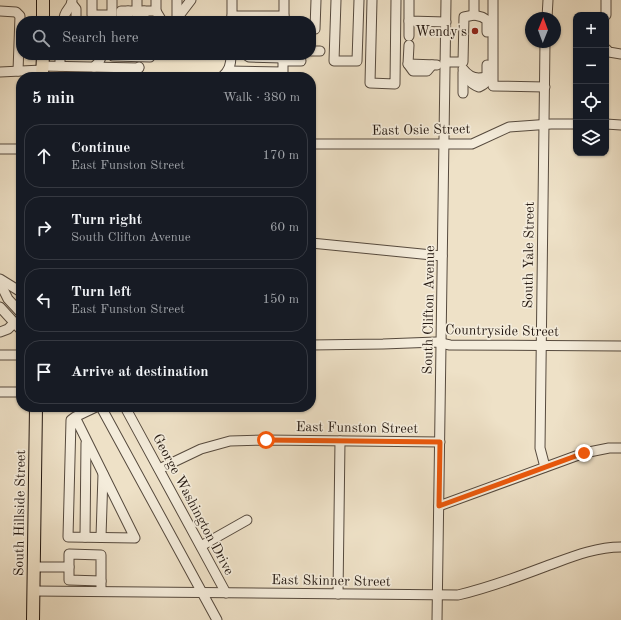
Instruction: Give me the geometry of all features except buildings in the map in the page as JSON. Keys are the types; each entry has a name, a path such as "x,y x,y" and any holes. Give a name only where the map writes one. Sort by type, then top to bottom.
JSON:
{"main road":[{"path":"43,0 43,16"},
{"name":"South Hillside Street","path":"33,620 36,412"}],"street":[{"path":"92,0 92,15 112,15 112,0"},
{"path":"137,0 142,16"},
{"path":"134,16 156,0"},
{"path":"176,16 177,0"},
{"path":"179,16 192,0"},
{"path":"232,0 232,16"},
{"path":"284,0 284,16"},
{"path":"316,0 316,30"},
{"path":"336,0 334,61 357,61 359,0"},
{"path":"372,0 370,83 395,84 396,0"},
{"path":"409,0 408,64 412,71 427,72 432,65 445,63 464,68 470,75 479,78 487,76 488,20 474,15 464,17 464,68 463,93"},
{"name":"South Clifton Avenue","path":"437,620 446,0"},
{"path":"474,0 474,15"},
{"path":"493,0 493,86 545,87"},
{"path":"547,12 548,0"},
{"path":"606,0 606,12"},
{"path":"64,16 72,2"},
{"path":"72,2 76,10 76,16"},
{"path":"0,11 16,12 20,16"},
{"path":"130,16 140,11"},
{"path":"138,16 140,11"},
{"path":"140,11 146,16"},
{"path":"140,11 151,16"},
{"path":"409,21 446,22"},
{"name":"South Yale Street","path":"545,48 540,448 545,467"},
{"path":"609,48 621,48"},
{"path":"609,52 621,54"},
{"path":"18,60 18,71"},
{"path":"60,60 60,66"},
{"path":"94,67 100,60"},
{"path":"105,67 108,60"},
{"path":"133,72 147,60"},
{"path":"226,72 230,60"},
{"path":"283,60 283,72"},
{"path":"295,60 301,61"},
{"path":"0,72 60,66 138,68"},
{"name":"East Osie Street","path":"316,144 472,144 509,127 544,124 573,124"},
{"path":"609,124 621,125"},
{"path":"0,149 16,149"},
{"path":"316,243 442,256"},
{"path":"0,279 16,289"},
{"path":"0,283 8,299 16,308"},
{"path":"0,308 14,323 8,329 0,332"},
{"name":"Countryside Street","path":"316,345 436,342 450,345 621,346"},
{"path":"0,355 16,355"},
{"path":"0,392 16,392"},
{"path":"74,417 135,538 68,537 71,420 74,417 85,412"},
{"path":"104,412 217,620"},
{"name":"George Washington Drive","path":"128,412 226,593"},
{"name":"East Funston Street","path":"159,469 201,450 230,442 266,440 440,442"},
{"path":"338,594 340,441"},
{"path":"85,537 86,442"},
{"path":"439,506 584,453 609,448 621,448"},
{"path":"101,537 103,473"},
{"path":"201,546 247,520"},
{"name":"East Skinner Street","path":"34,590 458,595 488,588 586,552 607,547 621,547"},
{"path":"101,581 69,580 69,554 101,555 101,581 101,591"},
{"path":"34,567 69,567"}],"place":[{"name":"Wendy's","path":"475,31"}],"route":[{"path":"266,440 440,442 439,506 584,453"}]}
